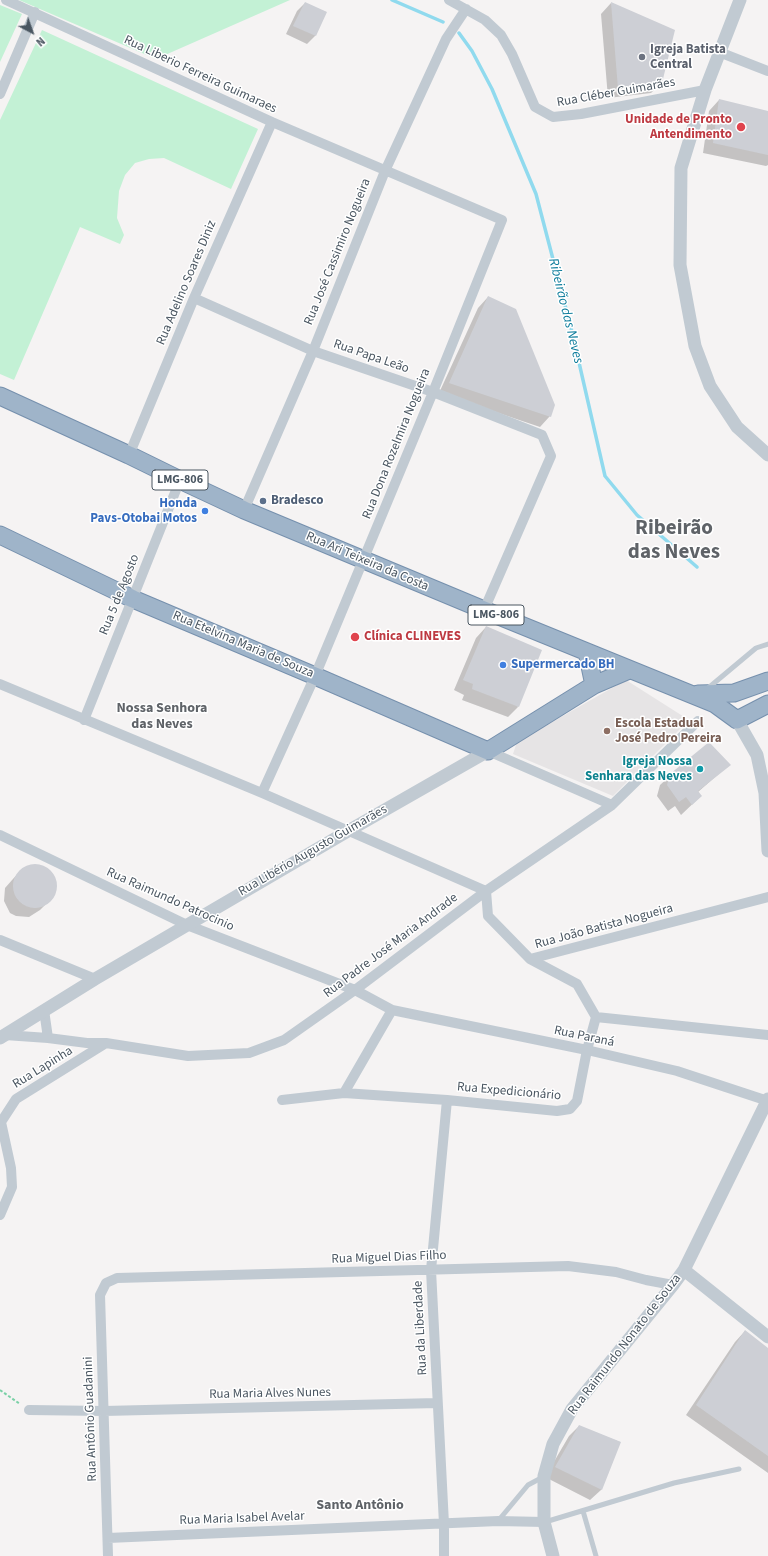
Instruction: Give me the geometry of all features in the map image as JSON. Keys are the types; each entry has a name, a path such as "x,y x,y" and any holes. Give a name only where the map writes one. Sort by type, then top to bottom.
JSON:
{"highway":[{"name":"Rua Ari Teixeira da Costa","path":"0,396 129,454 244,510 629,670 696,694 716,704 737,720"},
{"name":"Rua Etelvina Maria de Souza","path":"0,535 133,599 488,751"},
{"path":"587,652 594,685"},
{"name":"Rua Libério Augusto Guimarães","path":"488,751 594,685 629,670"},
{"name":"LMG-806","path":"696,694 734,694 768,681"},
{"path":"734,694 737,720 768,704"}],"street":[{"name":"Rua Liberio Ferreira Guimaraes","path":"6,0 272,122 385,171"},
{"path":"449,0 466,9"},
{"path":"740,0 705,90 681,168 680,265 695,346 710,386 737,427 768,455"},
{"name":"Rua Cléber Guimarães","path":"466,9 485,20 501,35 512,54 535,107 553,117 581,114 705,90"},
{"name":"Rua José Cassimiro Nogueira","path":"244,510 313,351 385,171 446,39 466,9"},
{"path":"0,94 35,12"},
{"path":"719,52 768,71"},
{"name":"Rua Adelino Soares Diniz","path":"129,454 194,298 272,122"},
{"name":"Rua Dona Rozelmira Nogueira","path":"262,793 315,676 433,392 502,220 385,171"},
{"name":"Rua Papa Leão","path":"194,298 313,351 433,392 542,435 551,456 484,610"},
{"name":"Rua 5 de Agosto","path":"84,720 180,480"},
{"path":"0,684 262,793 486,891"},
{"path":"737,720 757,756 765,793 768,851"},
{"name":"Rua Padre José Maria Andrade","path":"3,1036 48,1038 87,1043 106,1043 188,1056 250,1053 284,1040 355,990 486,891 612,805 698,721"},
{"path":"488,751 612,805"},
{"name":"Rua Libério Augusto Guimarães","path":"3,1036 95,979 488,751"},
{"name":"Rua Raimundo Patrocinio","path":"0,835 187,925 355,990"},
{"name":"Rua João Batista Nogueira","path":"486,891 488,916 530,959 768,897"},
{"path":"0,940 95,979"},
{"path":"530,959 578,984 596,1017 768,1035"},
{"name":"Rua Paraná","path":"355,990 392,1010 587,1050 677,1072 768,1100"},
{"path":"44,1010 48,1038"},
{"path":"344,1094 392,1010"},
{"name":"Rua Expedicionário","path":"282,1100 344,1094 447,1100 557,1111 570,1109 577,1101 587,1050 596,1017"},
{"name":"Rua Lapinha","path":"0,1215 12,1186 11,1168 1,1122 16,1099 106,1043"},
{"name":"Rua da Liberdade","path":"444,1556 444,1524 431,1270 447,1100"},
{"name":"Rua Raimundo Nonato de Souza","path":"554,1556 544,1522 544,1476 553,1444 572,1409 684,1270 768,1100"},
{"name":"Rua Miguel Dias Filho","path":"106,1283 117,1278 568,1266 616,1272 673,1285"},
{"path":"684,1270 768,1337"},
{"name":"Rua Antônio Guadanini","path":"106,1283 100,1295 108,1556"},
{"name":"Rua Maria Alves Nunes","path":"29,1410 104,1411 438,1403"},
{"name":"Rua Maria Isabel Avelar","path":"108,1538 498,1521 544,1522"}],"lane":[{"path":"696,694 756,648 768,644"},
{"path":"544,1522 674,1484 739,1469"},
{"path":"498,1521 528,1485 544,1476"},
{"path":"583,1511 596,1556"}],"path":[{"path":"0,1390 29,1410"}],"shaded area":[{"name":"Escola Estadual José Pedro Pereira","path":"626,680 689,720 613,796 513,754 517,742"}],"green space":[{"path":"19,0 290,0 156,59"},
{"path":"0,5 22,14 0,62"},
{"path":"42,30 258,129 231,189 164,158 149,159 135,163 125,175 119,191 117,218 124,235 120,244 80,227 14,380 0,374 0,120"}],"building":[{"path":"305,2 327,12 316,36 293,26"},
{"name":"Igreja Batista Central","path":"611,2 675,30 662,83 618,88"},
{"name":"Unidade de Pronto Antendimento","path":"719,99 768,111 768,155 713,143"},
{"path":"488,296 516,309 555,405 551,417 449,383"},
{"name":"Supermercado BH","path":"486,626 542,650 519,707 472,689 473,684 463,680"},
{"name":"Igreja Nossa Senhara das Neves","path":"709,742 731,765 698,791 702,796 692,805 686,797 679,802 667,785 670,774"},
{"path":"35,864 47,868 53,874 57,886 53,898 47,904 35,908 23,904 17,898 13,886 17,874 23,868"},
{"path":"745,1330 768,1348 768,1456 696,1405"},
{"path":"579,1425 621,1442 602,1490 555,1467"}],"waterway":[{"name":"Ribeirão das Neves","path":"392,0 443,22"},
{"name":"Ribeirão das Neves","path":"459,33 472,51 492,89 536,194 572,332 605,476 637,515 697,567"}],"place":[{"name":"Igreja Batista Central","path":"642,57"},
{"name":"Unidade de Pronto Antendimento","path":"741,127"},
{"name":"Bradesco","path":"263,501"},
{"name":"Honda Pavs-Otobai Motos","path":"205,511"},
{"name":"Clínica CLINEVES","path":"355,637"},
{"name":"Supermercado BH","path":"503,665"},
{"name":"Escola Estadual José Pedro Pereira","path":"607,731"},
{"name":"Igreja Nossa Senhara das Neves","path":"700,769"}],"district":[{"name":"Ribeirão das Neves","path":"674,541"},
{"name":"Nossa Senhora das Neves","path":"162,718"},
{"name":"Santo Antônio","path":"360,1506"}]}
